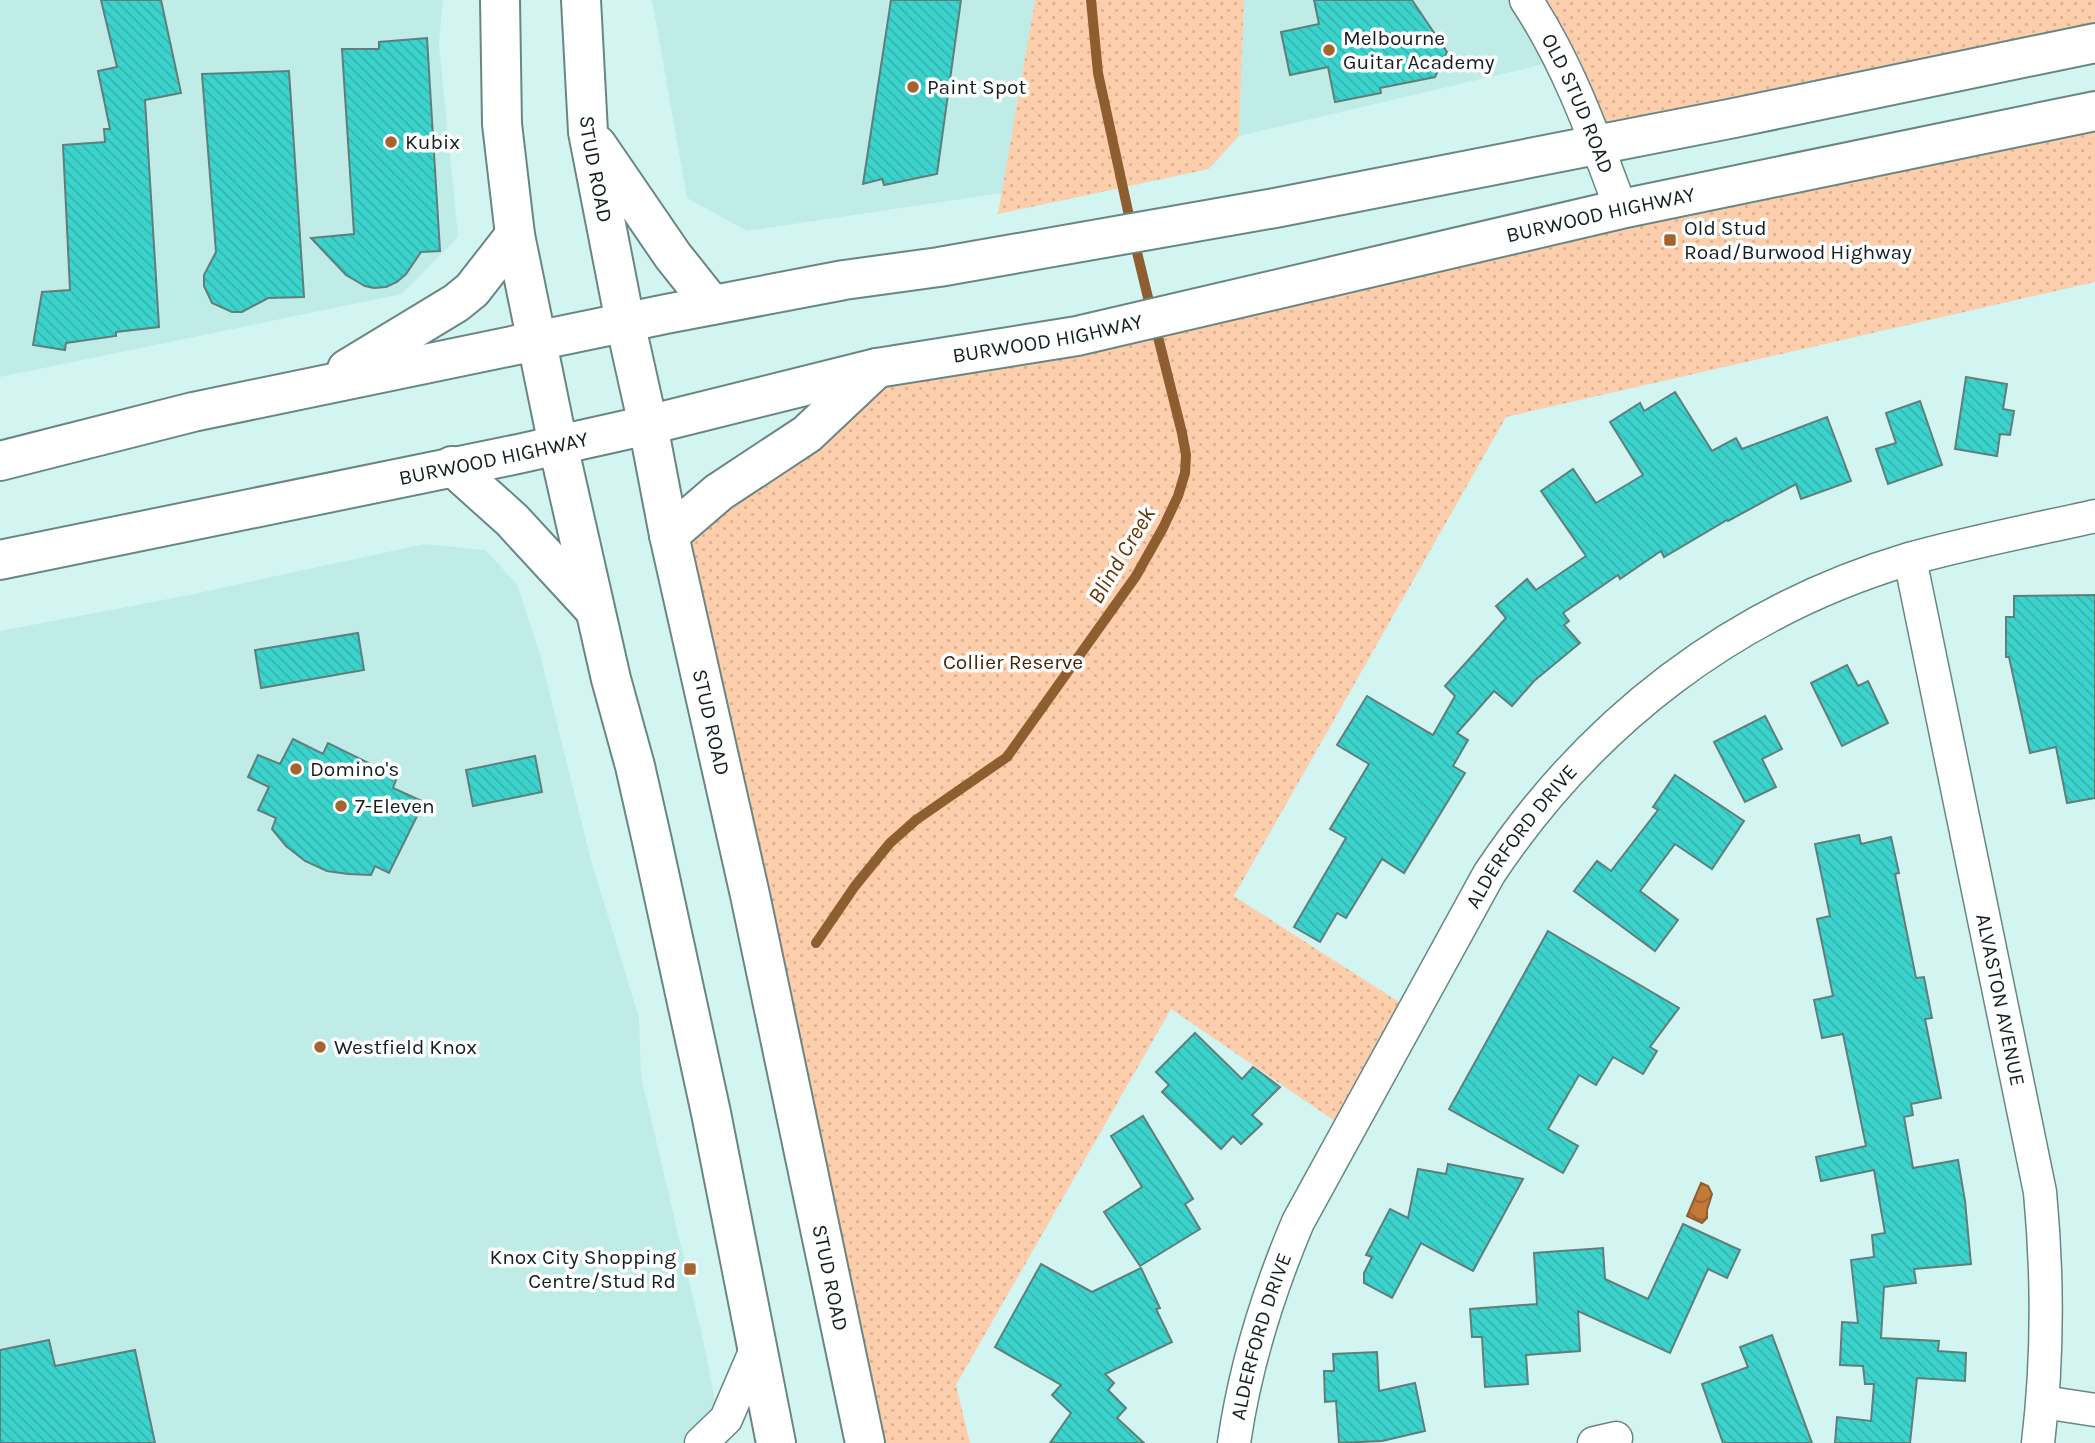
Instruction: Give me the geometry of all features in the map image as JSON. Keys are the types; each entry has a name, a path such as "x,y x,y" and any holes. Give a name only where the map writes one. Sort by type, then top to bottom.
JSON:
{"main road":[{"path":"500,0 502,124 515,235 558,445 652,841 711,1113 776,1443"},
{"name":"STUD ROAD","path":"581,0 588,132 625,323 648,425 668,535 756,922 864,1443"},
{"path":"0,461 193,412 712,305 1275,208 2095,43"},
{"name":"BURWOOD HIGHWAY","path":"0,560 558,445 877,368 1049,341 1621,209 2095,111"},
{"path":"588,132 673,256 712,305"},
{"path":"321,385 456,303 472,290 515,235"},
{"path":"668,535 719,492 807,433 877,368"},
{"path":"452,466 512,520 595,609"}],"street":[{"name":"OLD STUD ROAD","path":"1526,0 1565,66 1621,209"},
{"name":"ALDERFORD DRIVE","path":"1234,1443 1257,1332 1275,1276 1298,1222 1474,900 1510,841 1545,797 1612,727 1698,658 1718,644 1786,608 1833,586 1910,559 2095,516"},
{"name":"ALVASTON AVENUE","path":"1910,559 2039,1192 2046,1255 2047,1312 2043,1402 2038,1443"},
{"path":"701,1443 726,1419 757,1347"},
{"path":"2043,1402 2095,1410"}],"shaded area":[{"path":"0,0 443,0 439,44 458,237 402,294 0,377"},
{"path":"652,0 1035,0 1002,193 747,231 687,198"},
{"path":"1244,0 1526,0 1562,60 1239,136"},
{"name":"Westfield Knox","path":"424,544 485,550 517,584 539,651 591,860 639,1018 641,1076 704,1344 723,1443 0,1443 0,631 184,596"}],"green space":[{"path":"1035,0 1244,0 1239,136 1209,169 998,214"},
{"path":"1526,0 2095,0 2095,43 1597,144"},
{"name":"Collier Reserve","path":"2095,111 2095,282 1506,417 1234,896 1413,1011 1348,1130 1171,1009 956,1385 970,1443 865,1443 669,535 877,368"}],"water":[{"path":"1701,1183 1708,1186 1712,1194 1707,1218 1702,1223 1687,1216"}],"building":[{"path":"101,0 161,0 181,93 145,100 159,327 116,332 116,336 66,343 65,350 33,345 42,292 70,290 63,145 105,142 104,129 110,129 98,71 117,67"},
{"name":"Paint Spot","path":"891,0 961,0 937,174 884,185 882,179 863,184"},
{"path":"1314,0 1412,0 1447,52 1435,77 1380,88 1381,93 1335,102 1328,67 1290,75 1281,32 1319,24"},
{"name":"Kubix","path":"427,38 440,251 421,252 397,282 386,287 365,286 346,275 311,238 354,234 342,49 379,49 379,42"},
{"path":"289,71 304,297 268,298 242,312 232,312 212,303 204,286 204,275 216,252 202,74"},
{"path":"1966,377 2007,384 2003,409 2014,411 2010,435 2000,434 1997,456 1955,449"},
{"path":"1675,392 1712,451 1736,438 1742,449 1827,417 1851,481 1801,499 1796,484 1664,557 1661,551 1620,579 1618,575 1563,613 1569,621 1564,625 1580,643 1534,681 1512,706 1494,691 1457,733 1468,740 1453,766 1465,773 1404,873 1382,859 1346,918 1337,913 1320,942 1294,927 1346,838 1330,829 1369,764 1337,745 1367,696 1433,735 1455,696 1445,686 1506,618 1496,606 1527,579 1536,590 1586,556 1541,491 1573,469 1596,503 1643,475 1610,422 1640,403 1644,411"},
{"path":"1920,401 1942,465 1888,484 1876,449 1896,443 1886,413"},
{"path":"2095,595 2095,798 2067,803 2056,747 2030,753 2009,657 2006,657 2006,617 2014,617 2014,596"},
{"path":"358,633 364,670 261,688 255,650"},
{"path":"1847,665 1858,686 1868,681 1888,723 1842,746 1811,683"},
{"path":"1765,716 1782,749 1762,759 1776,787 1745,802 1714,742"},
{"name":"7-Eleven","path":"293,739 323,754 328,743 397,777 393,788 424,802 389,873 375,866 371,875 327,871 305,861 286,846 272,829 276,818 258,810 269,787 248,777 258,755 280,764"},
{"path":"535,756 542,792 473,806 466,770"},
{"path":"1675,775 1744,821 1712,869 1675,844 1640,891 1678,920 1655,951 1574,891 1597,861 1611,871 1658,810 1653,807"},
{"path":"1859,835 1861,844 1891,837 1899,873 1895,874 1916,978 1924,977 1932,1018 1925,1019 1941,1098 1911,1104 1913,1115 1904,1117 1913,1168 1958,1160 1971,1264 1914,1269 1916,1283 1884,1287 1881,1338 1939,1341 1938,1351 1966,1353 1965,1381 1917,1378 1910,1443 1835,1443 1837,1417 1871,1421 1874,1384 1865,1384 1863,1366 1840,1365 1842,1322 1858,1323 1851,1260 1874,1257 1872,1235 1885,1233 1874,1170 1821,1181 1816,1157 1866,1146 1843,1034 1822,1038 1814,1000 1833,996 1817,919 1830,916 1815,844"},
{"path":"1548,931 1679,1008 1650,1047 1657,1051 1643,1074 1613,1057 1596,1085 1579,1075 1548,1129 1578,1146 1563,1173 1449,1109"},
{"path":"1195,1033 1242,1079 1253,1067 1280,1087 1252,1115 1262,1124 1241,1144 1233,1136 1221,1149 1162,1092 1169,1085 1156,1072"},
{"path":"1143,1116 1193,1199 1185,1204 1200,1229 1140,1266 1104,1212 1142,1187 1111,1136"},
{"path":"1448,1164 1523,1179 1473,1271 1421,1243 1392,1298 1364,1283 1364,1273 1372,1257 1366,1255 1390,1209 1408,1218 1418,1169 1446,1174"},
{"path":"1683,1224 1740,1250 1727,1278 1708,1269 1670,1353 1578,1311 1580,1351 1526,1355 1528,1384 1485,1387 1482,1337 1472,1337 1470,1309 1537,1304 1534,1253 1603,1248 1605,1279 1648,1299"},
{"path":"1041,1264 1092,1292 1141,1268 1172,1342 1105,1374 1114,1383 1108,1390 1126,1408 1117,1418 1144,1443 1050,1443 1071,1413 1052,1395 1061,1385 995,1347"},
{"path":"1772,1335 1812,1443 1723,1443 1702,1384 1748,1367 1740,1347"},
{"path":"49,1340 55,1366 135,1350 155,1443 0,1443 0,1350"},
{"path":"1377,1352 1379,1391 1415,1383 1425,1431 1382,1441 1339,1443 1336,1401 1325,1402 1324,1371 1334,1371 1333,1354"}],"waterway":[{"name":"Blind Creek","path":"1091,0 1098,73 1131,225"},
{"name":"Blind Creek","path":"1134,240 1151,310"},
{"name":"Blind Creek","path":"816,943 855,886 890,843 916,820 1007,757 1136,576 1163,528 1178,496 1185,473 1186,455 1155,325"}],"place":[{"name":"Melbourne Guitar Academy","path":"1329,50"},
{"name":"Paint Spot","path":"913,87"},
{"name":"Kubix","path":"391,142"},
{"name":"Old Stud Road/Burwood Highway","path":"1670,240"},
{"name":"Domino's","path":"296,769"},
{"name":"7-Eleven","path":"341,806"},
{"name":"Westfield Knox","path":"320,1047"},
{"name":"Knox City Shopping Centre/Stud Rd","path":"690,1269"}]}
